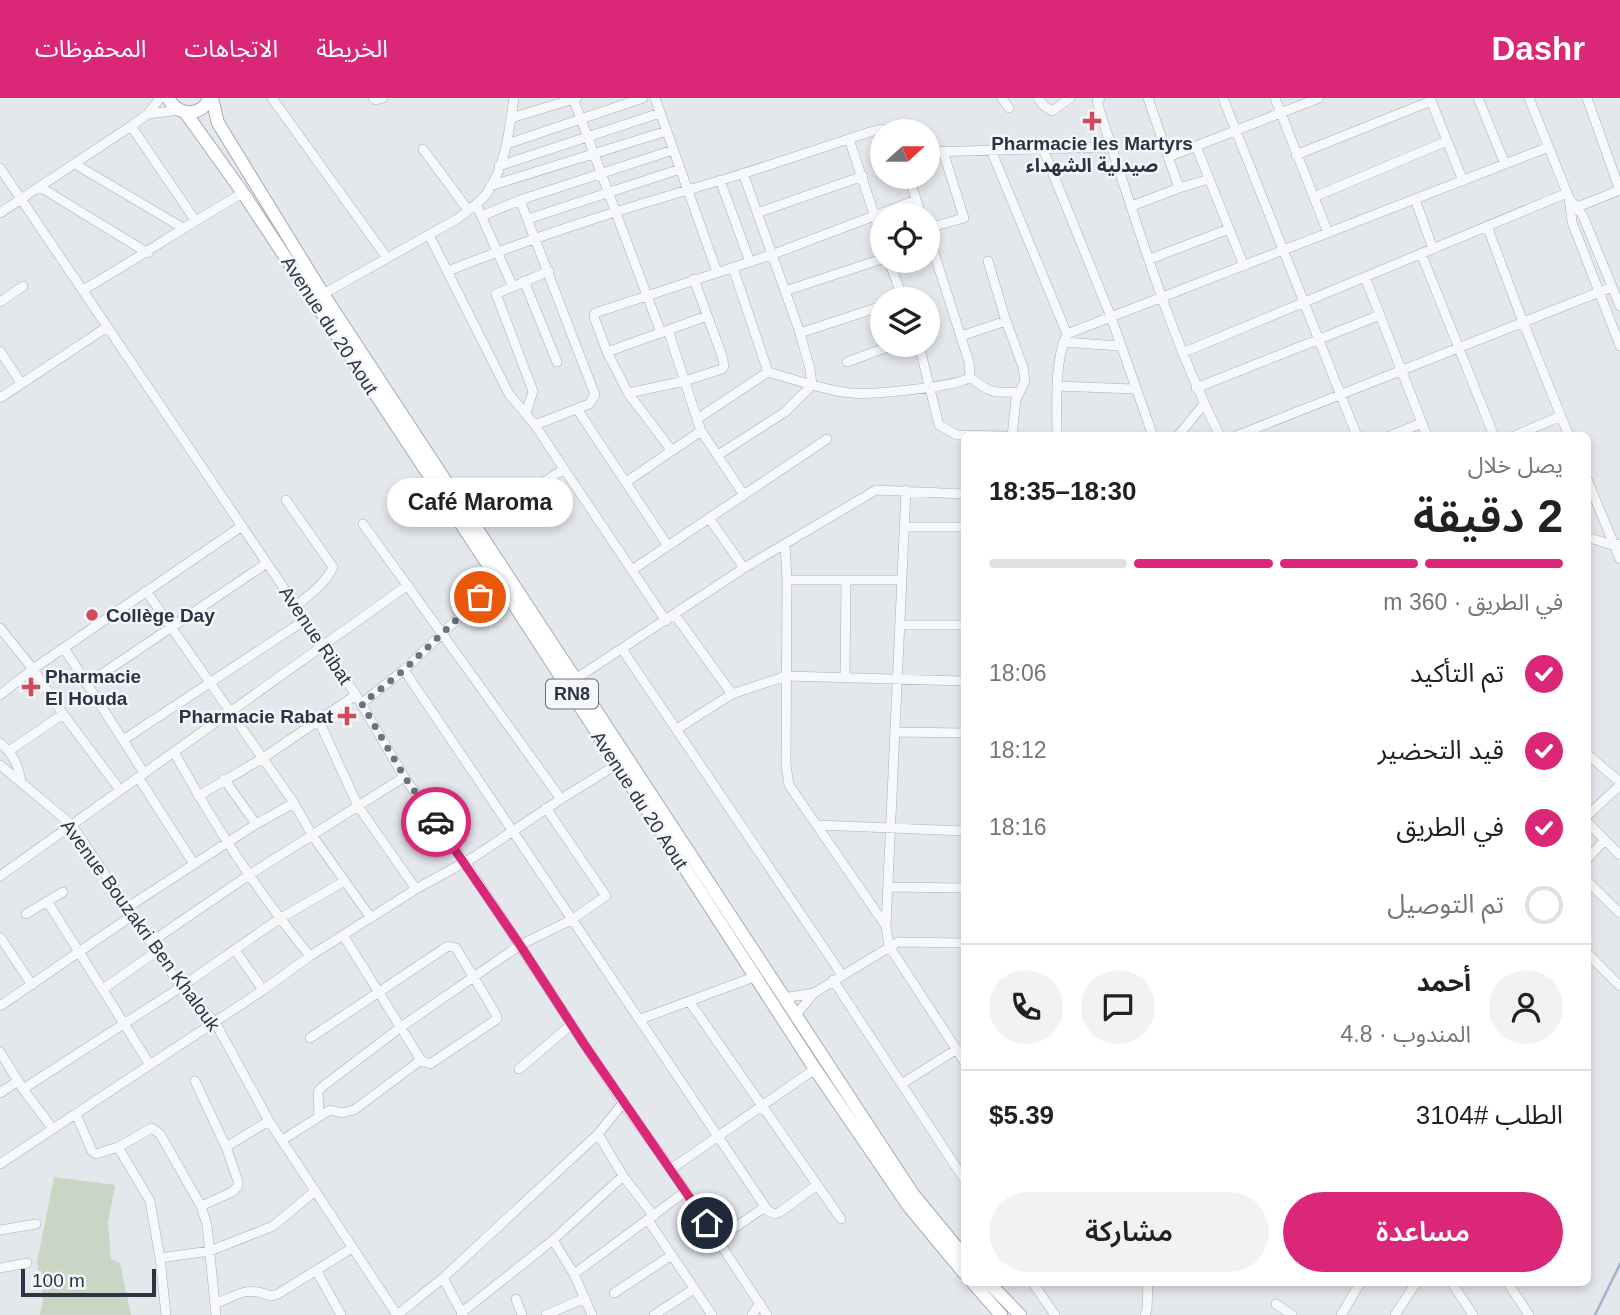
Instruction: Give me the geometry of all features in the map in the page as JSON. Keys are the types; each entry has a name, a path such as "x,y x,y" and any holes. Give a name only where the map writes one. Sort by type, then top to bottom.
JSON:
{"main road":[{"name":"RN8","path":"168,98 182,111 201,110 211,98"},
{"name":"Avenue du 20 Aout","path":"211,98 218,123 323,293 476,527 754,977 910,1208 961,1269"},
{"name":"Avenue du 20 Aout","path":"182,111 243,193 498,580 571,682"},
{"name":"Avenue du 20 Aout","path":"622,762 913,1194 961,1252"},
{"path":"976,1286 1001,1315"},
{"path":"992,1286 1020,1315"}],"street":[{"path":"0,214 148,114 160,98"},
{"path":"272,98 387,258"},
{"path":"373,98 383,98"},
{"path":"323,293 429,235 472,207 490,186 499,166 507,144 514,98"},
{"path":"511,118 574,98 646,295 685,381 702,431 744,495"},
{"path":"507,144 643,98"},
{"path":"655,98 716,272"},
{"path":"1002,98 1009,108"},
{"path":"1038,98 1052,111 1070,98"},
{"path":"1148,98 1179,188"},
{"path":"1223,98 1354,432"},
{"path":"1275,98 1328,233"},
{"path":"1168,157 1318,98"},
{"path":"1478,98 1505,164"},
{"path":"1529,98 1574,209 1620,306"},
{"path":"1574,209 1620,190 1587,98"},
{"path":"1097,99 1182,353 1218,432"},
{"path":"1296,155 1431,100 1463,181"},
{"path":"148,114 182,111"},
{"path":"499,166 660,113"},
{"path":"131,126 195,220"},
{"path":"490,186 667,131"},
{"path":"448,271 497,251 615,211 870,133"},
{"path":"849,139 872,203"},
{"path":"1314,197 1447,141"},
{"path":"1196,146 1244,266"},
{"path":"940,151 1112,147"},
{"path":"1065,338 1111,317 1549,147"},
{"path":"423,149 482,216 512,285"},
{"path":"1043,149 1111,317 1151,432"},
{"path":"482,216 520,200 673,150"},
{"path":"991,150 1065,338 1057,386 1057,432"},
{"path":"940,225 964,218 943,151"},
{"path":"75,164 183,229"},
{"name":"Avenue Ribat","path":"0,167 359,699 404,776 624,1103 671,1168 767,1315"},
{"path":"528,219 680,169"},
{"path":"743,173 800,333 812,385"},
{"path":"757,213 863,176"},
{"path":"1132,206 1209,179"},
{"path":"720,180 750,262"},
{"path":"40,187 148,253"},
{"path":"913,189 917,203"},
{"path":"83,290 243,193"},
{"path":"1182,353 1568,195"},
{"path":"1415,199 1433,249"},
{"path":"520,200 595,395 592,402 536,425"},
{"path":"908,203 916,200"},
{"path":"1574,209 1599,292 1620,346"},
{"path":"672,452 628,393 607,352 594,315 870,218"},
{"path":"1488,226 1567,432"},
{"path":"1150,259 1229,229"},
{"path":"429,235 509,394 536,425 632,570 732,694"},
{"path":"1421,253 1492,432"},
{"path":"988,261 1023,367 1025,381 1018,392 1013,432"},
{"path":"785,291 870,264"},
{"path":"733,268 768,372"},
{"path":"526,413 533,391 496,294 549,271"},
{"path":"939,273 969,362 970,377 984,389 994,393 1018,392"},
{"path":"1365,277 1425,432"},
{"path":"628,393 718,372 724,366 694,279"},
{"path":"524,281 557,362"},
{"path":"0,302 23,286"},
{"path":"1246,432 1612,287"},
{"path":"800,333 870,310"},
{"path":"1196,388 1380,315"},
{"path":"607,352 707,316"},
{"path":"961,336 1006,321"},
{"path":"0,398 107,327"},
{"path":"1065,338 1120,346"},
{"path":"0,351 22,383"},
{"path":"847,362 870,354"},
{"path":"922,357 939,425 961,435"},
{"path":"697,419 768,372 852,393 931,387 961,382 970,377"},
{"path":"718,455 785,412 812,385"},
{"path":"1057,386 1134,388"},
{"path":"1181,432 1204,404"},
{"path":"577,409 668,546"},
{"path":"1523,432 1561,416"},
{"path":"1400,432 1422,423"},
{"path":"626,482 702,431"},
{"path":"632,570 827,439"},
{"path":"476,527 564,469"},
{"path":"1591,488 1617,545 1620,559"},
{"path":"571,682 744,568 876,490 961,494"},
{"path":"906,491 886,926 889,946 961,1055"},
{"path":"286,500 333,567 311,594 296,606"},
{"path":"709,518 744,568"},
{"path":"363,524 561,799"},
{"path":"0,695 33,669 242,526"},
{"path":"905,527 961,527"},
{"path":"1591,538 1617,545"},
{"path":"785,544 786,765 789,785 886,926"},
{"path":"87,684 267,563"},
{"path":"198,796 404,670 498,580"},
{"path":"787,580 902,580"},
{"path":"845,677 846,580"},
{"path":"0,876 408,585"},
{"path":"146,591 294,803 343,882 370,918"},
{"path":"124,740 305,620"},
{"path":"900,625 961,625"},
{"path":"0,628 33,669 120,790"},
{"path":"64,648 124,740 141,775 194,864"},
{"path":"622,649 838,977 961,1174"},
{"path":"404,670 765,1207 771,1213 780,1212 817,1185"},
{"path":"677,729 732,694 786,676 961,681"},
{"path":"9,751 63,713"},
{"path":"319,720 358,806 416,889"},
{"path":"895,732 961,733"},
{"path":"0,743 9,751 18,766 20,781"},
{"path":"174,752 198,796 249,875 279,919 310,957"},
{"path":"1591,758 1620,783 1591,812"},
{"path":"0,1164 343,935 416,889 465,863 622,762"},
{"name":"Avenue Bouzakri Ben Khalouk","path":"0,765 72,825 181,986 215,1022 269,1121 397,1315"},
{"path":"151,942 249,875 404,776"},
{"path":"224,779 256,824"},
{"path":"0,1006 80,953 194,864 294,803"},
{"path":"319,1115 318,1092 322,1087 401,1027 520,945 571,920 606,897 547,808"},
{"path":"818,825 961,831"},
{"path":"1591,826 1620,855"},
{"path":"1591,855 1605,840"},
{"path":"0,1093 20,1085 124,1022 279,919 343,882"},
{"path":"1591,885 1620,913"},
{"path":"888,887 961,888"},
{"path":"26,915 63,892"},
{"path":"47,901 150,1065"},
{"path":"310,1038 378,992 449,946 456,948 497,1019 430,1064 422,1060 378,992 343,935"},
{"path":"0,937 32,985"},
{"path":"795,1016 814,993 898,942 961,943"},
{"path":"235,950 263,990"},
{"path":"103,989 157,951"},
{"path":"1591,957 1620,986"},
{"path":"641,1019 754,977"},
{"path":"783,998 814,993"},
{"path":"689,1001 841,1219"},
{"path":"519,1069 571,1025"},
{"path":"903,1083 957,1049"},
{"path":"0,1052 20,1085 53,1129"},
{"path":"282,1140 330,1110 342,1113 354,1110 422,1060"},
{"path":"671,1168 815,1069"},
{"path":"195,1081 226,1146 238,1185 232,1192 201,1206"},
{"path":"397,1315 443,1278 598,1133 624,1103"},
{"path":"76,1114 92,1151 99,1153 118,1147 149,1129 155,1128 160,1134 201,1206 207,1225 216,1315"},
{"path":"226,1146 269,1121"},
{"path":"598,1133 712,1315"},
{"path":"118,1147 150,1200 166,1315"},
{"path":"443,1278 462,1314 553,1240 623,1176"},
{"path":"160,1258 210,1251 273,1226 315,1191"},
{"path":"574,1274 686,1191"},
{"path":"718,1239 765,1207"},
{"path":"0,1230 36,1224"},
{"path":"553,1240 574,1274 592,1315"},
{"path":"215,1304 248,1291 258,1290 271,1296 278,1294 352,1248"},
{"path":"614,1293 672,1255"},
{"path":"0,1268 27,1263"},
{"path":"316,1270 341,1315"},
{"path":"1035,1286 1055,1315"},
{"path":"1147,1315 1148,1286"},
{"path":"1340,1315 1358,1286"},
{"path":"1395,1315 1414,1286"},
{"path":"1454,1286 1473,1315"},
{"path":"1510,1286 1528,1315"},
{"path":"654,1315 694,1289"},
{"path":"546,1315 585,1298"},
{"path":"516,1299 522,1315"},
{"path":"752,1315 760,1303"},
{"path":"1276,1304 1292,1315"}],"green space":[{"path":"54,1177 115,1185 108,1222 111,1259 120,1263 131,1315 40,1315 43,1299 37,1262"}],"waterway":[{"path":"1595,1315 1620,1264"}],"way so far":[{"path":"436,822 404,776 362,704 404,670 480,597"}],"place":[{"name":"Pharmacie les Martyrs صيدلية الشهداء","path":"1092,121"},
{"name":"Café Maroma","path":"480,597"},
{"name":"Collège Day","path":"92,615"},
{"name":"Pharmacie El Houda","path":"31,687"},
{"name":"Pharmacie Rabat","path":"347,716"}],"route":[{"path":"436,822 707,1223"}]}
